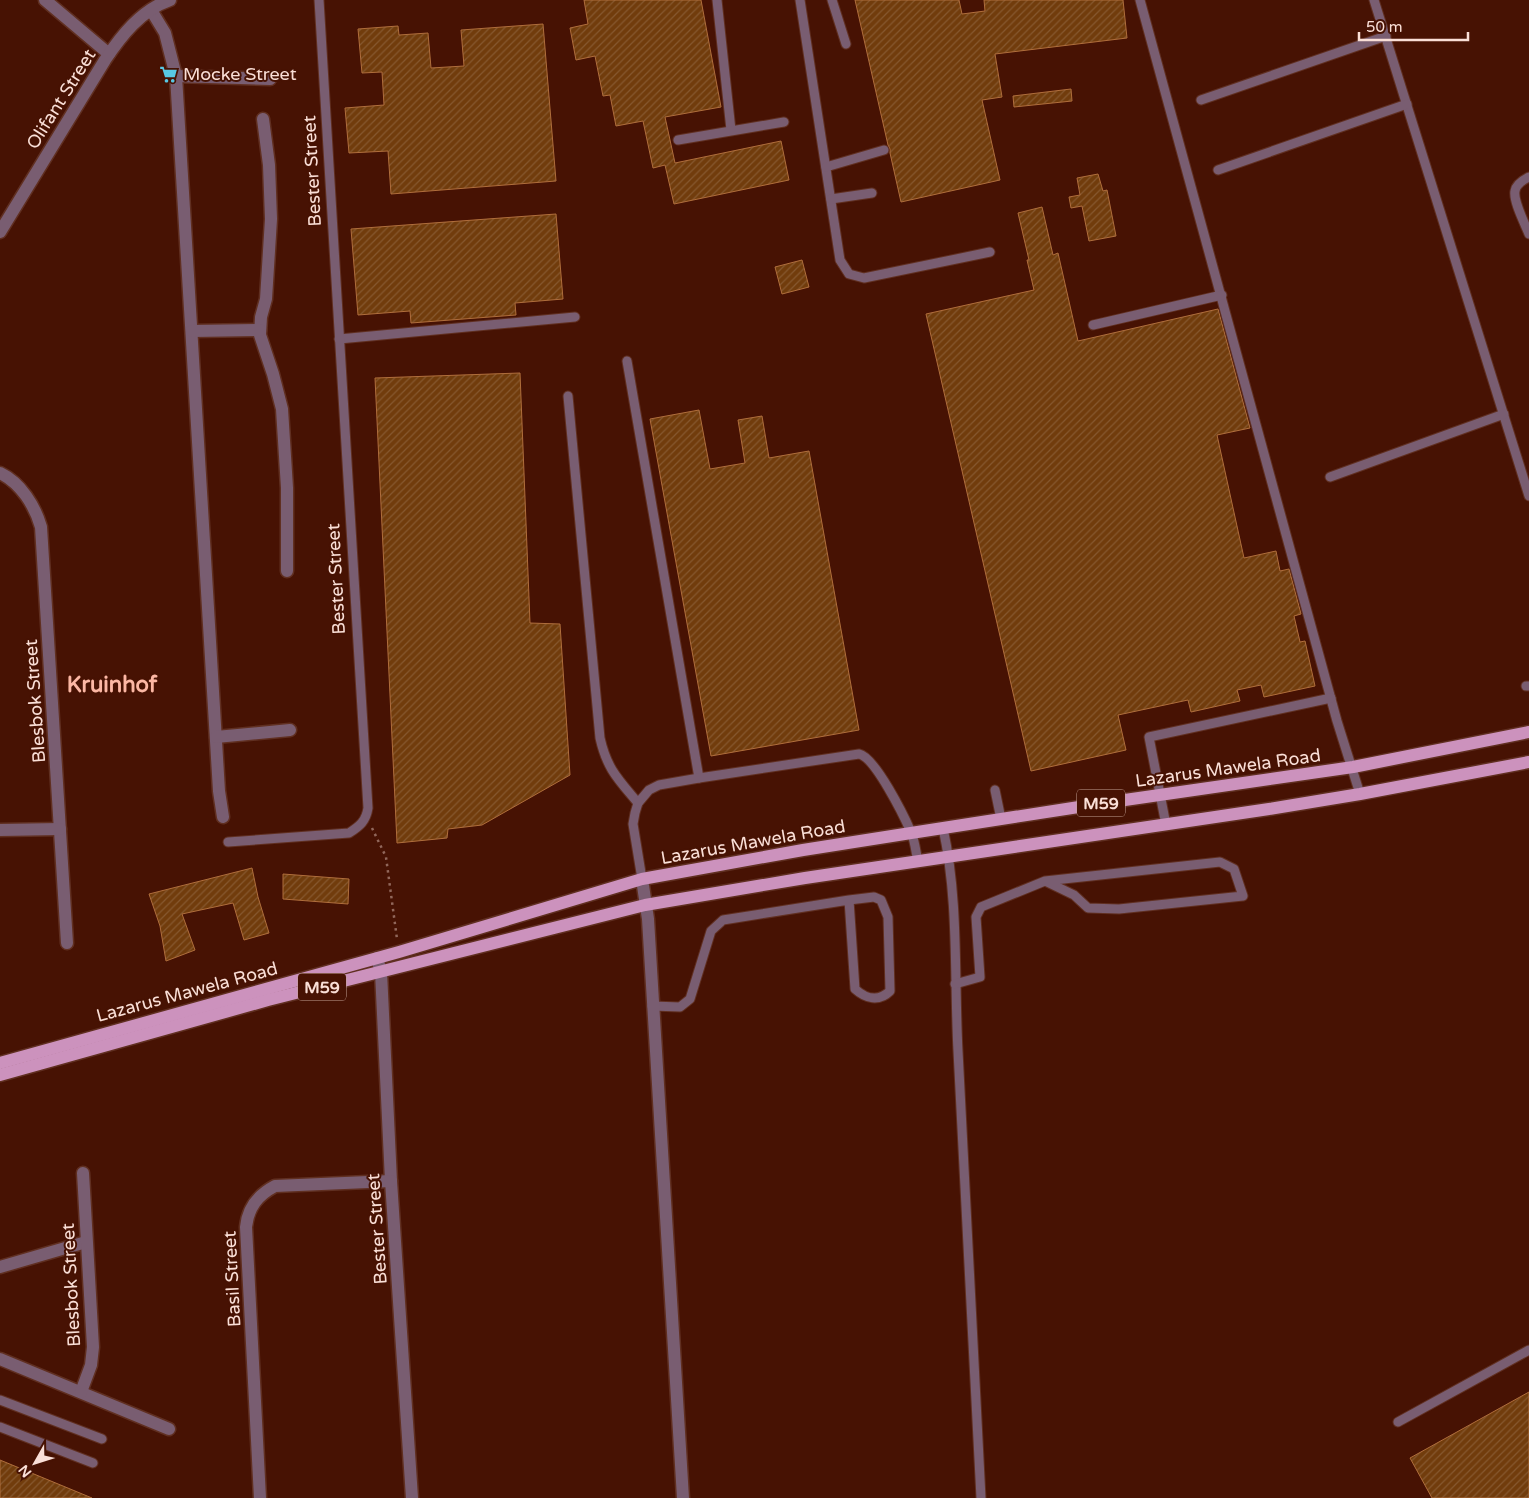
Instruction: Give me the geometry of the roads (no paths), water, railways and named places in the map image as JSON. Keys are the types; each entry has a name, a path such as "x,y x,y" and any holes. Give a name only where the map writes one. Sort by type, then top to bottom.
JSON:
{"main road":[{"name":"Lazarus Mawela Road","path":"0,1062 399,952 642,879 803,850 1352,767 1529,732"},
{"name":"Lazarus Mawela Road","path":"0,1075 268,1000 645,905 805,878 1166,825 1360,794 1529,762"}],"street":[{"path":"45,0 59,5 109,54"},
{"name":"Olifant Street","path":"0,232 109,54 124,33 152,10 170,0"},
{"path":"152,10 165,33 176,76 216,737 223,817"},
{"path":"176,76 270,79"},
{"path":"263,119 269,165 271,219 266,299 260,335 274,374 282,409 287,488 287,571"},
{"path":"192,331 260,330"},
{"name":"Blesbok Street","path":"0,473 20,488 31,502 41,527 66,943"},
{"path":"216,737 290,730"},
{"path":"0,830 60,829"},
{"path":"642,879 648,919 683,1498"},
{"name":"Bester Street","path":"377,958 381,972 391,1181 412,1498"},
{"name":"Blesbok Street","path":"81,1392 91,1366 93,1347 83,1173"},
{"name":"Basil Street","path":"260,1498 246,1227 249,1210 260,1196 275,1186 391,1181"},
{"path":"0,1267 86,1242"},
{"path":"0,1359 169,1429"}],"lane":[{"name":"Bester Street","path":"228,842 349,833 363,823 367,816 368,808 319,0"},
{"path":"717,0 731,130"},
{"path":"800,0 840,260 848,274 864,278 990,252"},
{"path":"832,0 846,44"},
{"path":"1140,0 1331,698 1360,794"},
{"path":"1374,0 1529,496"},
{"path":"1201,100 1386,36"},
{"path":"1218,170 1407,104"},
{"path":"678,140 784,122"},
{"path":"826,167 884,150"},
{"path":"1529,177 1520,182 1515,190 1515,198 1529,234"},
{"path":"831,200 872,193"},
{"path":"1093,325 1222,295"},
{"path":"339,339 575,317"},
{"path":"627,361 699,778"},
{"path":"568,396 600,738 604,756 610,769 638,803"},
{"path":"1330,477 1504,414"},
{"path":"1166,825 1162,796 1149,736 1331,698"},
{"path":"642,879 633,824 638,803 649,790 660,785 699,778 847,755 864,755 879,773 911,833 918,862"},
{"path":"995,790 1001,819"},
{"path":"943,828 949,857 955,939 955,984 981,1498"},
{"path":"955,984 980,977 976,917 981,907 1045,881 1220,862 1234,869 1243,896 1119,909 1088,908 1074,896 1045,881"},
{"path":"652,1006 680,1007 690,999 711,931 723,920 849,900 874,897 881,900 888,917 890,990 884,996 872,998 862,996 855,990 849,900"},
{"path":"1398,1422 1529,1350"},
{"path":"0,1400 102,1438"},
{"path":"0,1427 93,1464"}],"place":[{"name":"Mocke Street","path":"169,74"}],"district":[{"name":"Kruinhof","path":"112,684"}]}
